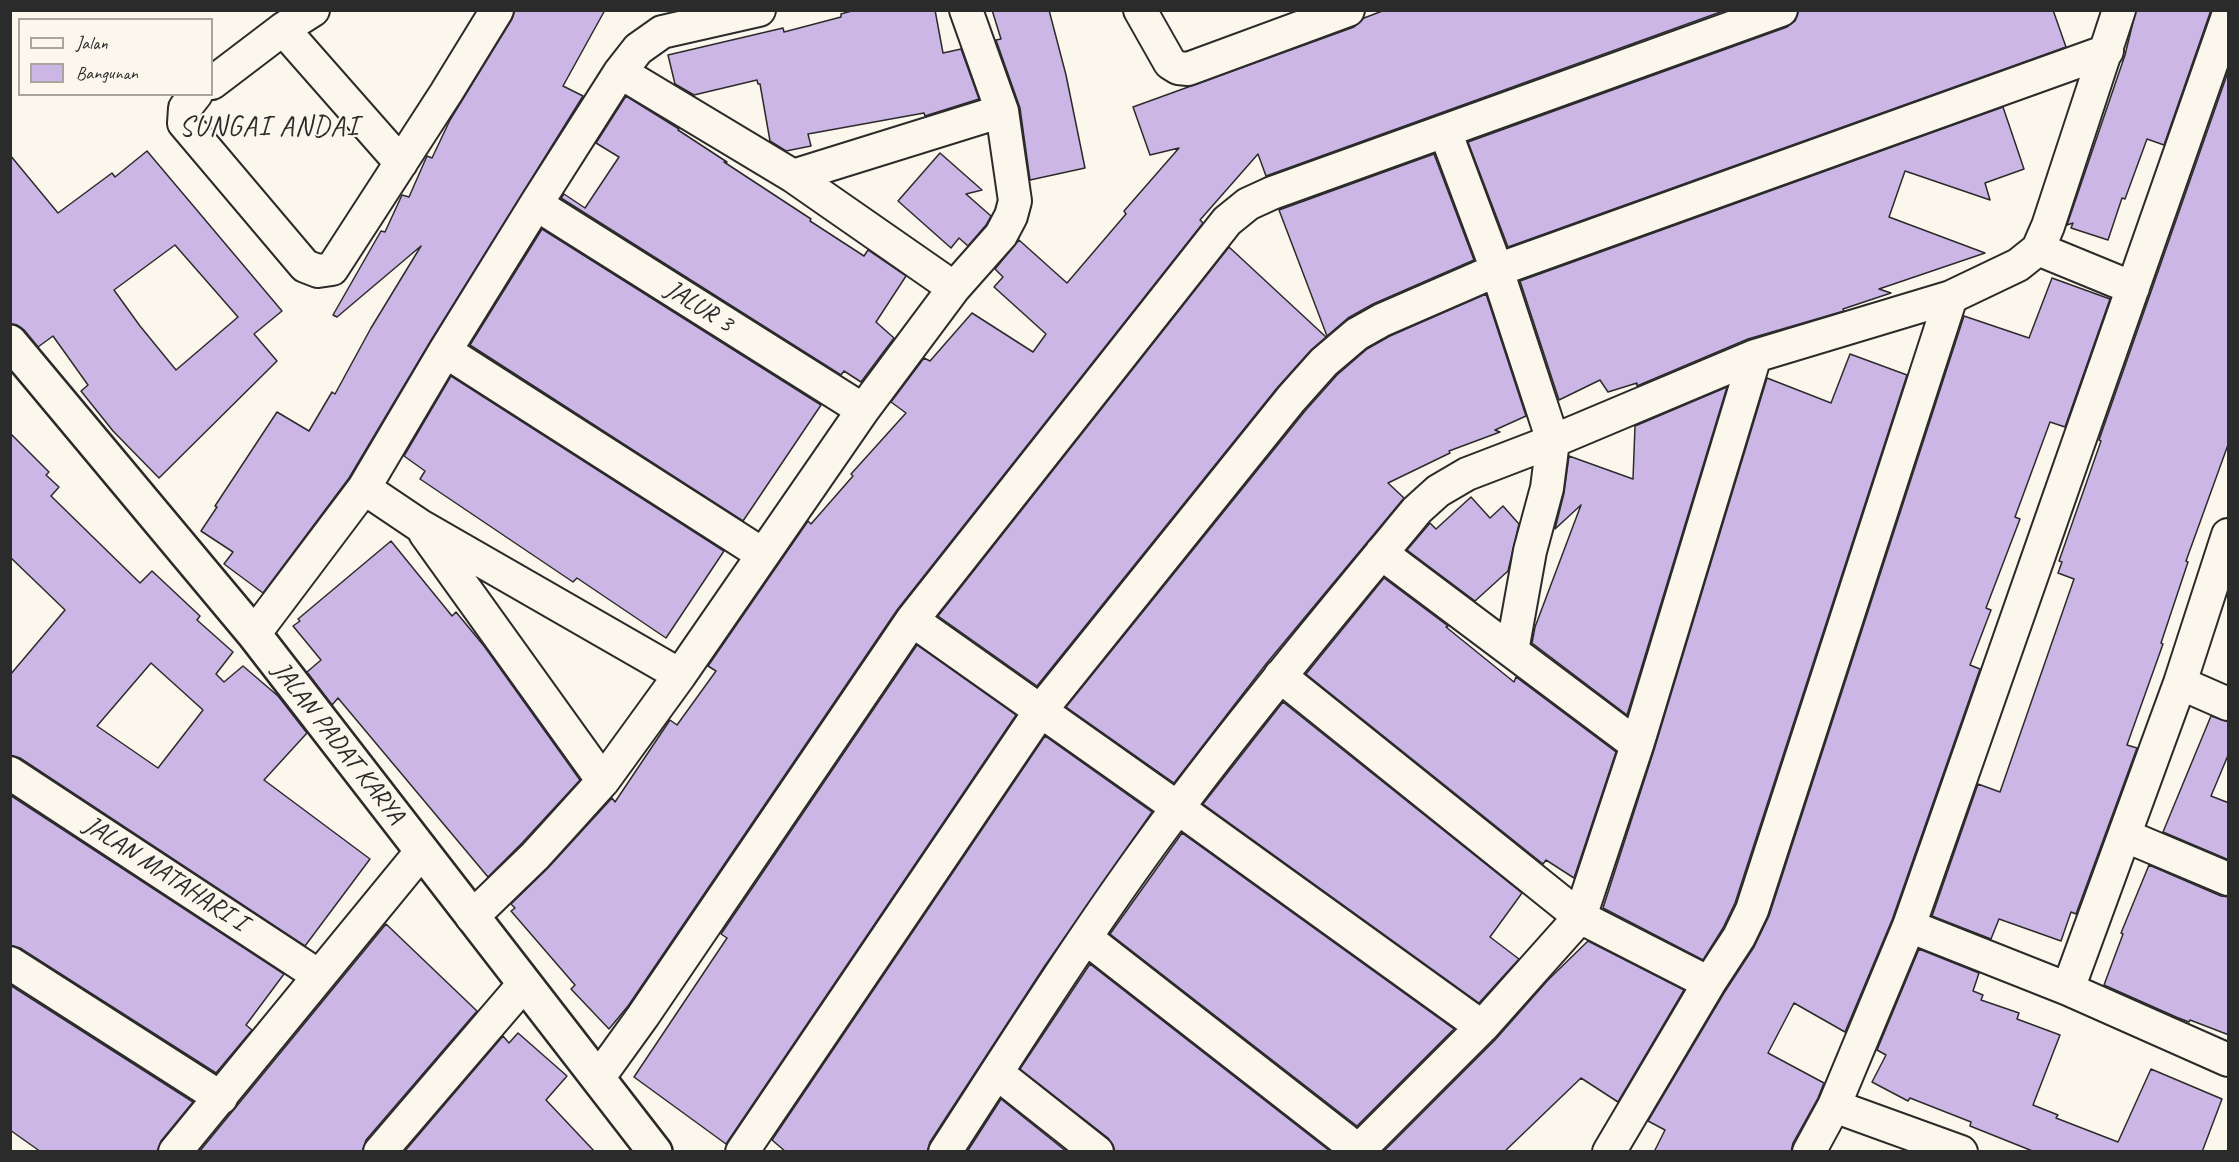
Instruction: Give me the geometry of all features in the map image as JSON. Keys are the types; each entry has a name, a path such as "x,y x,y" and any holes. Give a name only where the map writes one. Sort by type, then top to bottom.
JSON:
{"street":[{"path":"213,82 283,29 313,10"},
{"path":"194,96 185,108 184,123 305,266 318,271 332,270 497,10"},
{"path":"254,634 364,488 444,351 620,72 638,49 662,32 759,10"},
{"path":"472,917 535,856 603,781 680,675 863,410 954,288 1001,235 1011,216 1015,201 1014,187 1002,111 966,10"},
{"path":"1140,10 1170,63 1178,68 1188,69 1348,10"},
{"path":"599,1077 643,1016 912,620 1227,221 1248,204 1272,193 1781,10"},
{"path":"945,1152 1086,938 1178,808 1280,676 1417,510 1438,491 1467,474 1553,441 1755,356 1951,297 2018,265 2038,249 2048,226 2119,10"},
{"path":"1809,1152 1834,1106 1909,926 2229,16"},
{"path":"283,29 401,163"},
{"path":"742,1152 1041,710 1291,399 1324,362 1357,334 1382,320 1497,270 2107,51"},
{"path":"620,72 793,176 954,288"},
{"path":"793,176 1002,111"},
{"path":"1444,131 1497,270 1553,441 1547,488 1530,550 1512,651"},
{"name":"JALUR 3","path":"536,204 863,410"},
{"path":"2038,249 2133,288"},
{"path":"1609,1152 1709,983 1739,937 1752,910 1951,297"},
{"name":"JALAN PADAT KARYA","path":"10,342 254,634 655,1152"},
{"path":"444,351 762,554"},
{"path":"1086,938 1358,1151 1482,1027 1580,917 1637,745 1755,356"},
{"path":"364,488 419,525 680,675"},
{"path":"419,525 603,781"},
{"path":"2068,989 2181,683 2229,535"},
{"path":"1381,553 1637,745"},
{"path":"912,620 1482,1027"},
{"path":"1280,676 1580,917 1709,983"},
{"path":"2181,683 2229,704"},
{"name":"JALAN MATAHARI I","path":"10,773 319,976"},
{"path":"2126,836 2229,879"},
{"path":"175,1152 421,852"},
{"path":"1909,926 2068,989 2229,1060"},
{"path":"10,963 221,1098"},
{"path":"380,1152 524,984"},
{"path":"996,1073 1097,1152"},
{"path":"1834,1106 1961,1152"}],"building":[{"path":"515,10 605,10 563,86 583,96 430,342 349,478 263,593 224,564 233,552 201,531 277,412 309,431 332,392 335,394 371,328 421,246 337,317 333,315 381,231 385,232 402,195 409,197 427,156 432,158 450,120 512,19"},
{"path":"855,10 935,10 943,53 961,49 979,99 925,116 924,113 808,134 811,146 786,151 770,141 760,84 757,80 694,95 675,84 668,55 783,28 784,32 841,17 841,14"},
{"path":"992,10 1049,10 1066,75 1085,168 1030,180 1020,108 996,40 1001,39"},
{"path":"1385,10 1726,10 1266,176 1258,154 1200,220 1203,223 897,610 628,1006 609,1029 571,989 575,985 511,911 515,908 511,904 548,868 612,798 615,802 670,720 677,725 716,671 708,666 808,521 811,524 853,476 851,474 906,413 891,402 924,358 930,361 972,313 1033,352 1046,334 994,287 1003,277 995,269 1019,240 1067,283 1126,214 1124,211 1179,148 1150,155 1133,107 1354,27 1364,18"},
{"path":"1799,10 2053,10 2066,47 1508,247 1468,142 1787,27 1795,21"},
{"path":"2136,10 2211,10 2164,145 2147,139 2125,199 2122,198 2108,240 2071,228 2073,223 2067,225 2125,55"},
{"path":"2229,69 2229,442 2186,561 2188,562 2161,643 2163,644 2127,745 2137,748 2076,914 2071,912 2061,941 1999,919 1991,939 1932,916 1978,784 2000,792 2074,579 2058,573 2062,562 2059,561"},
{"path":"626,96 679,129 864,256 868,250 906,276 876,322 894,338 861,382 844,371 841,375 561,198 564,194 585,208 619,157 596,143"},
{"path":"2003,107 2024,169 1985,183 1990,200 1905,171 1889,217 1985,253 1879,289 1891,293 1843,309 1844,311 1748,339 1637,386 1637,383 1608,392 1600,380 1559,400 1520,281"},
{"path":"147,151 282,311 254,334 277,361 159,478 113,431 81,391 88,385 53,336 38,347 24,330 17,325 10,324 10,155 58,213 112,173 115,177","holes":["175,245 238,317 176,370 114,290"]},
{"path":"940,153 982,190 966,194 991,216 968,246 959,238 951,248 898,201"},
{"path":"1434,154 1474,260 1373,304 1348,318 1327,336 1279,210"},
{"path":"542,229 821,405 743,521 470,345"},
{"path":"1229,247 1326,337 1311,350 1277,388 1037,686 938,616"},
{"path":"2052,278 2110,299 2065,427 2050,422 2015,517 2020,519 1986,608 1991,610 1970,665 1980,669 1892,920 1845,1032 1794,1003 1768,1053 1824,1083 1818,1098 1793,1143 1791,1152 1654,1152 1665,1130 1648,1121 1754,947 1769,916 1964,316 2029,338"},
{"path":"1486,294 1526,416 1495,430 1500,432 1449,451 1450,453 1388,483 1404,498 1266,664 1174,783 1066,707 1305,411 1337,375 1367,349 1390,336"},
{"path":"1850,354 1907,375 1735,903 1703,960 1603,908 1654,750 1767,378 1831,403"},
{"path":"451,376 724,551 666,638 577,578 573,582 420,479 425,471 404,456"},
{"path":"1727,387 1627,715 1532,643 1535,627 1581,505 1555,529 1564,493 1569,456 1633,479 1635,426"},
{"path":"10,433 49,472 46,475 59,487 51,496 140,583 152,571 200,616 197,620 233,652 216,674 224,682 243,666 278,696 307,733 264,780 370,859 305,946 20,758 10,755 10,675 65,610 10,557","holes":["151,663 203,710 158,768 97,726"]},
{"path":"1471,497 1490,518 1503,506 1519,524 1508,571 1475,601 1407,550 1430,523 1436,529"},
{"path":"391,541 452,616 456,612 484,646 580,780 488,877 338,698 332,705 307,672 321,660 293,626 300,621 298,619"},
{"path":"1384,578 1448,626 1446,627 1514,682 1516,677 1616,752 1574,878 1546,860 1543,864 1306,674"},
{"path":"917,645 1016,715 726,1144 634,1077 727,938 721,934"},
{"path":"1283,702 1522,893 1490,937 1519,959 1479,1003 1203,804"},
{"path":"2211,716 2229,722 2229,753 2211,796 2229,803 2229,860 2163,832"},
{"path":"1045,736 1152,812 1044,967 930,1142 927,1152 786,1152 772,1140"},
{"path":"10,795 284,974 246,1025 252,1030 216,1073 20,948 10,945"},
{"path":"1182,833 1454,1029 1357,1126 1110,934"},
{"path":"2149,865 2221,896 2229,897 2229,1035 2176,1017 2104,985 2123,934 2121,933"},
{"path":"386,924 477,1011 366,1140 362,1152 199,1152"},
{"path":"1588,941 1684,990 1618,1102 1581,1078 1504,1152 1383,1152 1495,1040 1548,980"},
{"path":"1919,949 1979,973 1973,991 1983,995 1981,1000 2019,1013 2017,1019 2060,1035 2033,1105 2058,1115 2056,1118 2118,1142 2151,1069 2222,1099 2202,1152 2035,1152 1970,1126 1971,1122 1910,1098 1908,1101 1872,1082 1886,1055 1877,1050"},
{"path":"1090,964 1331,1152 1115,1152 1108,1138 1020,1069"},
{"path":"10,985 193,1102 161,1141 157,1152 41,1152 10,1130"},
{"path":"518,1033 567,1076 546,1100 595,1152 404,1152 503,1036 509,1043"},
{"path":"1001,1099 1067,1152 967,1152"}],"district":[{"name":"SUNGAI ANDAI","path":"269,128"}]}
